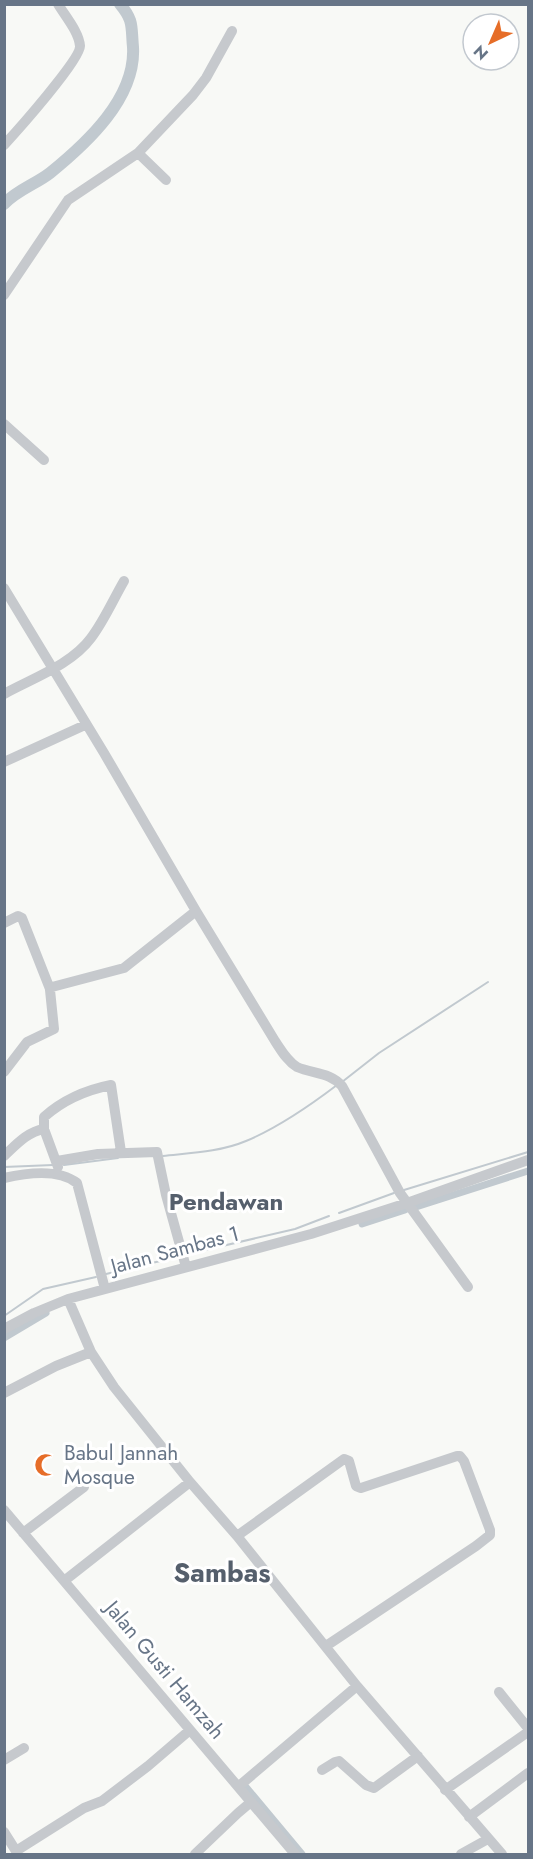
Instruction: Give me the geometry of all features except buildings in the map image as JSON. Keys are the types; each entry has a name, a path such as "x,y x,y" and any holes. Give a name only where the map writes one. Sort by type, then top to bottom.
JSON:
{"street":[{"path":"4,145 55,86 79,52 80,42 58,4"},
{"path":"4,295 68,200 138,153 193,95 206,78 232,31"},
{"path":"138,153 166,180"},
{"path":"4,424 44,460"},
{"path":"4,694 51,669 92,638 123,581"},
{"path":"4,588 196,911 286,1057 297,1066 333,1077 340,1083 407,1203 468,1287"},
{"path":"4,762 85,725"},
{"path":"50,989 124,968 196,911"},
{"path":"4,923 18,916 22,918 50,989 54,1029 27,1042 4,1072"},
{"path":"105,1289 79,1186 58,1168 44,1129 45,1117 88,1090 111,1085 121,1152"},
{"path":"4,1156 33,1132 44,1129"},
{"path":"4,1178 58,1168 121,1152 157,1152 186,1267"},
{"name":"Jalan Sambas 1","path":"4,1329 33,1313 68,1299 311,1234 528,1160"},
{"path":"68,1299 91,1352 114,1387 357,1686 502,1854"},
{"path":"4,1393 56,1366 91,1352"},
{"path":"237,1536 346,1459 349,1461 357,1486 361,1488 460,1456 464,1461 490,1535 326,1646"},
{"path":"64,1581 190,1482"},
{"path":"23,1533 84,1487"},
{"name":"Jalan Gusti Hamzah","path":"4,1510 295,1854"},
{"path":"238,1786 357,1686"},
{"path":"446,1790 528,1730 499,1692"},
{"path":"4,1832 17,1853 84,1808 102,1801 190,1730"},
{"path":"4,1760 24,1748"},
{"path":"322,1770 339,1761 366,1785 374,1788 418,1756"},
{"path":"469,1817 528,1773"},
{"path":"195,1854 251,1802"},
{"path":"461,1854 488,1839"}],"waterway":[{"path":"4,204 50,173 79,148 118,101 127,84 132,66 133,47 130,20 120,4"},
{"path":"342,1082 379,1053 488,982"},
{"path":"163,1156 215,1150 246,1141 293,1116 337,1085"},
{"path":"404,1190 528,1152"},
{"path":"64,1165 118,1158"},
{"path":"4,1167 53,1165"},
{"path":"416,1207 528,1171"},
{"path":"339,1213 394,1193"},
{"path":"362,1224 405,1210"},
{"path":"188,1254 295,1229 329,1216"},
{"path":"106,1274 177,1257"},
{"path":"4,1316 43,1289 96,1277"},
{"path":"4,1338 46,1313"},
{"path":"246,1787 302,1854"}],"place":[{"name":"Babul Jannah Mosque","path":"46,1465"}],"district":[{"name":"Pendawan","path":"226,1202"},
{"name":"Sambas","path":"222,1573"}]}
